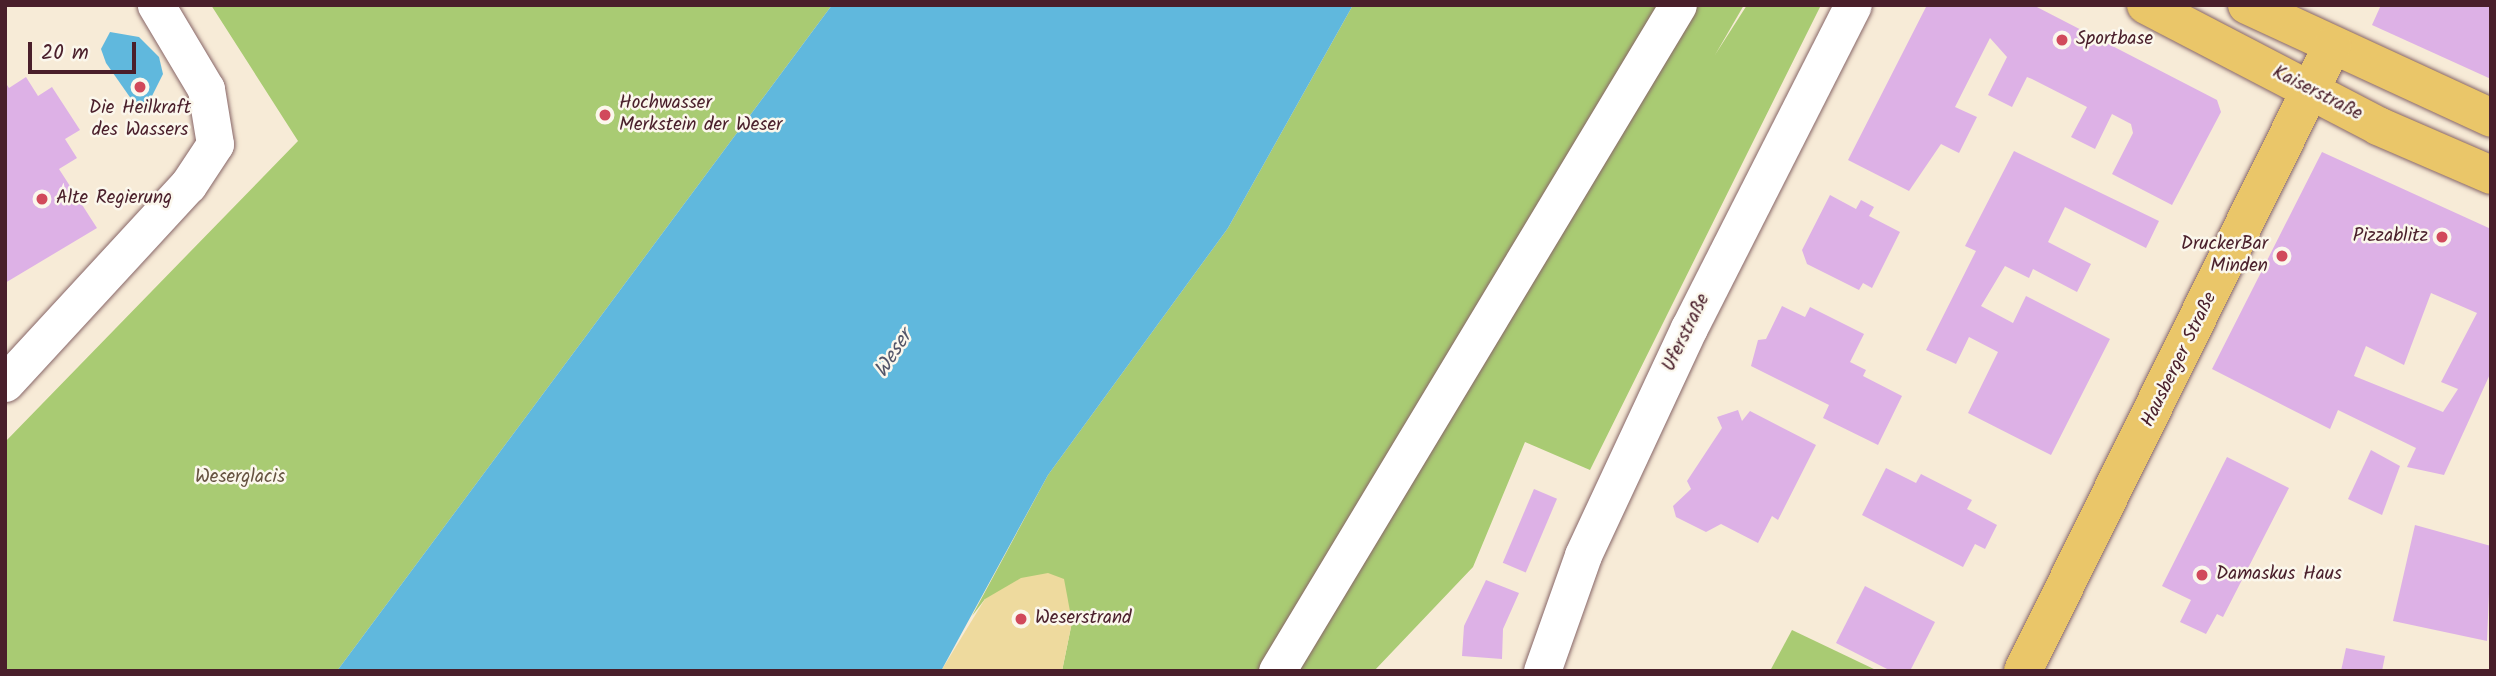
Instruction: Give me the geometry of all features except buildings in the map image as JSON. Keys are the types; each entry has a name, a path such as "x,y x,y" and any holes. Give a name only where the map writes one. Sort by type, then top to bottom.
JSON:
{"main road":[{"name":"Kaiserstraße","path":"2146,5 2311,92 2491,175"},
{"path":"2247,5 2491,118"},
{"name":"Hausberger Straße","path":"2023,671 2332,46"}],"street":[{"path":"5,383 188,185 215,144 206,89 156,5"},
{"path":"1277,671 1678,5"},
{"name":"Uferstraße","path":"1542,671 1583,555 1683,340 1853,5"}],"green space":[{"name":"Weserglacis","path":"211,5 832,5 337,671 5,671 5,442 298,141"},
{"path":"1353,5 1744,5 1715,55 1747,5 1821,5 1590,470 1525,442 1473,567 1374,671 1062,671 1072,622 985,599 972,616 1048,475 1228,228"},
{"path":"1792,630 1878,671 1770,671"}],"sand":[{"name":"Weserstrand","path":"1048,573 1064,579 1072,622 1062,671 941,671 985,599 1021,578"}],"water":[{"name":"Weser","path":"832,5 1353,5 1228,228 1048,475 941,671 337,671"},
{"path":"110,32 139,37 159,57 163,74 147,106 134,103 106,63 101,49"}],"place":[{"name":"Sportbase","path":"2062,40"},
{"name":"Die Heilkraft des Wassers","path":"140,87"},
{"name":"Hochwasser Merkstein der Weser","path":"605,115"},
{"name":"Alte Regierung","path":"42,199"},
{"name":"Pizzablitz","path":"2442,237"},
{"name":"DruckerBar Minden","path":"2282,256"},
{"name":"Damaskus Haus","path":"2202,575"},
{"name":"Weserstrand","path":"1021,619"}]}
